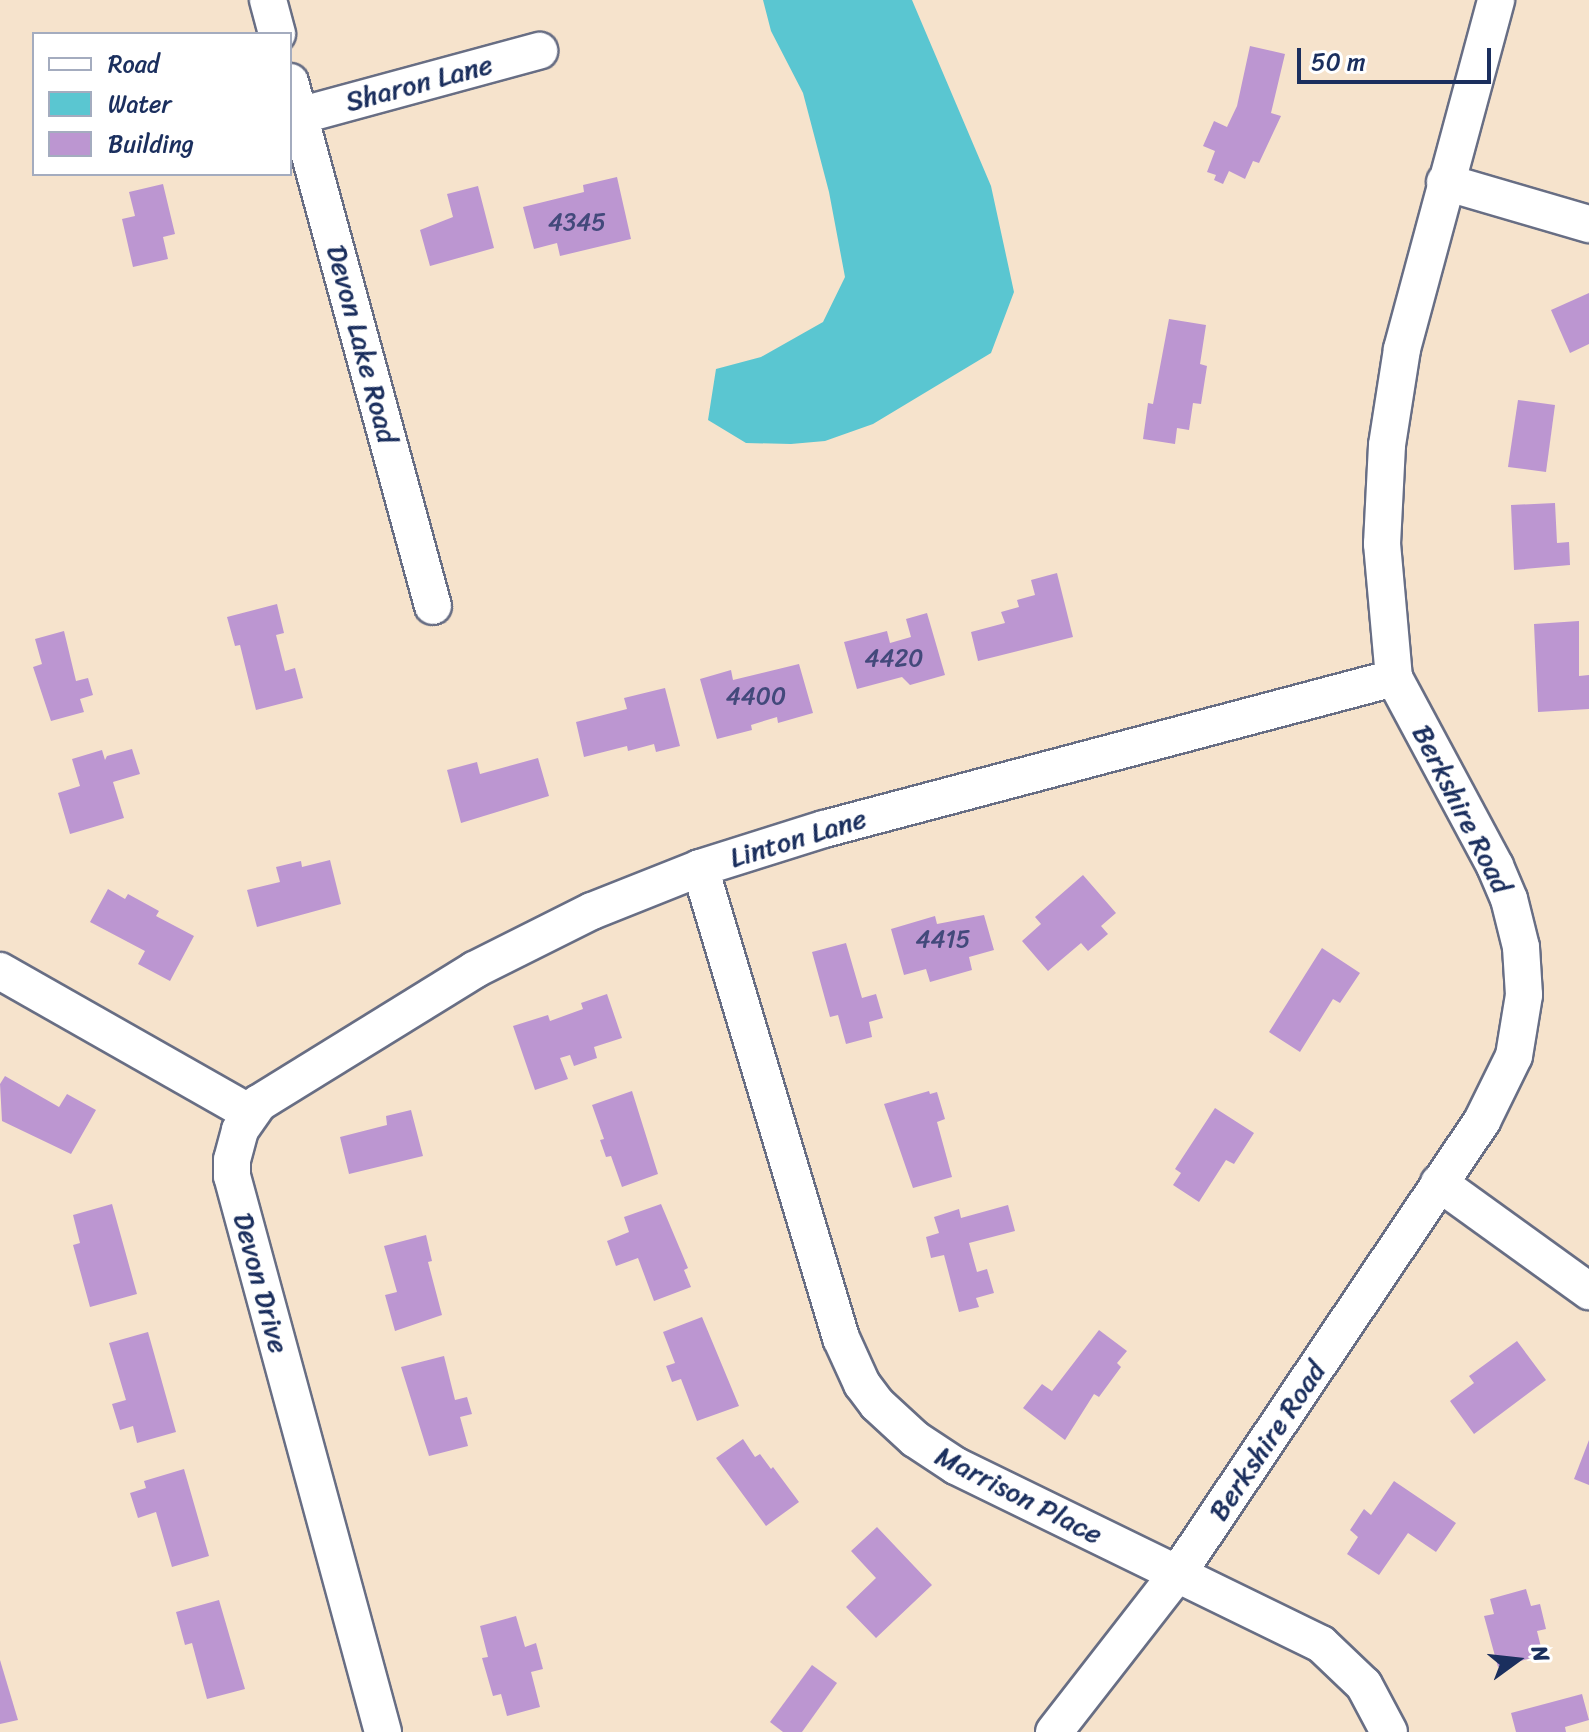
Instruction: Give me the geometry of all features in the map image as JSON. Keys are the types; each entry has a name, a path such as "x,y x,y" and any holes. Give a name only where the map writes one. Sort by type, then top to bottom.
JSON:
{"street":[{"path":"268,0 276,32"},
{"name":"Berkshire Road","path":"1054,1732 1178,1573 1482,1121 1514,1056 1524,995 1524,971 1509,899 1495,866 1394,678 1382,544 1387,445 1402,349 1496,0"},
{"name":"Sharon Lane","path":"295,99 539,51"},
{"name":"Devon Lake Road","path":"295,99 433,606"},
{"path":"1445,182 1589,224"},
{"name":"Linton Lane","path":"250,1113 268,1096 474,970 592,911 700,868 824,829 1394,678"},
{"name":"Marrison Place","path":"700,868 841,1338 862,1384 894,1423 935,1454 1321,1644 1364,1685 1389,1732"},
{"path":"0,971 250,1113"},
{"name":"Devon Drive","path":"250,1113 240,1130 232,1160 232,1176 383,1732"},
{"path":"1439,1183 1589,1291"}],"water":[{"path":"763,0 912,0 991,186 1014,292 991,353 873,424 825,441 746,443 708,420 716,369 761,357 823,322 845,277 829,192 803,93 771,31"}],"building":[{"path":"1250,46 1285,54 1271,113 1281,116 1259,163 1253,161 1245,179 1229,171 1223,184 1214,180 1216,175 1207,172 1215,151 1203,146 1214,121 1227,127 1237,106"},
{"path":"617,177 631,239 560,256 557,243 534,249 523,207 584,192 583,185"},
{"path":"163,184 175,234 163,237 168,259 133,267 122,219 135,216 129,192"},
{"path":"478,186 494,248 430,266 420,230 453,217 447,194"},
{"path":"1589,293 1589,344 1570,353 1551,310"},
{"path":"1169,319 1206,325 1200,364 1207,366 1201,404 1193,403 1189,430 1177,428 1175,444 1143,439 1148,403 1153,404"},
{"path":"1518,400 1555,405 1546,472 1508,467"},
{"path":"1555,503 1557,543 1569,542 1570,565 1514,570 1511,505"},
{"path":"1057,573 1073,637 978,661 971,632 1005,623 1001,612 1019,607 1017,600 1035,595 1031,580"},
{"path":"277,604 284,633 276,635 285,671 295,668 303,698 256,710 240,645 235,646 227,617"},
{"path":"927,613 945,675 910,685 902,677 857,689 844,642 887,631 890,643 911,637 906,619"},
{"path":"1579,621 1579,676 1589,675 1589,709 1538,712 1534,624"},
{"path":"64,631 76,681 88,678 93,695 80,699 84,712 51,721 33,667 42,664 35,639"},
{"path":"799,664 813,713 778,723 777,717 751,725 752,730 717,739 700,679 731,670 733,680"},
{"path":"665,688 680,746 656,752 654,744 628,751 627,746 584,757 576,722 627,709 624,698"},
{"path":"132,749 140,774 113,782 124,818 70,834 58,793 80,786 72,759 102,750 105,760 107,756"},
{"path":"538,758 549,796 461,823 447,770 477,762 480,774"},
{"path":"330,860 341,904 257,927 247,890 280,882 276,867 301,861 302,867"},
{"path":"1083,875 1116,913 1101,926 1108,934 1088,951 1081,943 1048,971 1022,941 1041,924 1035,917"},
{"path":"108,889 125,899 128,894 159,911 156,916 194,936 170,981 138,964 145,951 90,922"},
{"path":"984,915 994,950 969,957 972,970 930,982 926,969 904,975 891,929 935,916 937,924"},
{"path":"846,943 862,998 876,994 883,1018 869,1022 872,1037 846,1044 838,1015 830,1017 812,952"},
{"path":"1322,948 1360,973 1340,1003 1333,999 1300,1052 1269,1032"},
{"path":"607,994 622,1038 594,1047 597,1058 574,1066 570,1055 560,1058 568,1079 535,1090 513,1026 548,1015 550,1021 583,1009 581,1003"},
{"path":"5,1076 59,1107 67,1094 96,1110 71,1154 2,1121 0,1084"},
{"path":"632,1091 658,1174 622,1187 611,1156 606,1157 600,1140 604,1139 592,1105"},
{"path":"929,1091 930,1094 937,1092 945,1119 937,1122 952,1177 913,1188 884,1104"},
{"path":"1215,1108 1254,1133 1234,1164 1226,1160 1199,1202 1173,1185 1181,1173 1175,1169"},
{"path":"411,1110 423,1156 349,1174 340,1137 387,1125 386,1116"},
{"path":"112,1204 137,1294 90,1307 73,1245 80,1243 73,1215"},
{"path":"661,1204 688,1268 684,1270 691,1287 654,1301 638,1258 616,1266 607,1241 629,1232 624,1217"},
{"path":"1008,1205 1015,1231 969,1243 977,1272 987,1269 994,1293 976,1298 979,1307 959,1312 944,1255 931,1258 926,1237 939,1233 934,1217 959,1209 961,1218"},
{"path":"426,1235 432,1261 428,1262 442,1315 395,1331 385,1295 397,1292 384,1246"},
{"path":"702,1317 739,1406 697,1421 681,1379 672,1382 666,1366 675,1363 663,1332"},
{"path":"1099,1330 1127,1351 1117,1363 1121,1367 1099,1397 1094,1394 1065,1440 1023,1408 1042,1384 1052,1391"},
{"path":"148,1332 176,1432 137,1443 133,1426 120,1430 112,1404 126,1400 109,1343"},
{"path":"1517,1341 1546,1380 1474,1434 1450,1401 1474,1383 1469,1376"},
{"path":"444,1356 455,1400 467,1397 472,1414 460,1417 468,1446 429,1456 401,1367"},
{"path":"743,1439 755,1457 760,1454 771,1469 773,1467 799,1502 766,1526 716,1458"},
{"path":"1589,1440 1589,1485 1574,1479"},
{"path":"184,1469 209,1556 172,1567 156,1512 138,1518 130,1493 146,1488 144,1481"},
{"path":"1394,1481 1456,1523 1436,1552 1408,1533 1379,1575 1347,1554 1358,1537 1350,1530 1364,1509 1371,1515"},
{"path":"877,1527 932,1585 876,1638 846,1607 876,1578 851,1551"},
{"path":"1526,1589 1531,1606 1540,1604 1546,1629 1537,1631 1543,1655 1498,1667 1484,1616 1494,1614 1490,1599"},
{"path":"219,1600 245,1689 207,1699 192,1643 185,1645 176,1612"},
{"path":"516,1616 525,1647 536,1643 543,1669 531,1672 540,1707 507,1716 501,1694 493,1696 482,1658 488,1657 480,1626"},
{"path":"0,1660 18,1720 0,1724"},
{"path":"812,1665 837,1683 802,1732 783,1732 770,1722"},
{"path":"1582,1694 1589,1720 1565,1727 1566,1732 1516,1732 1511,1713"}]}
